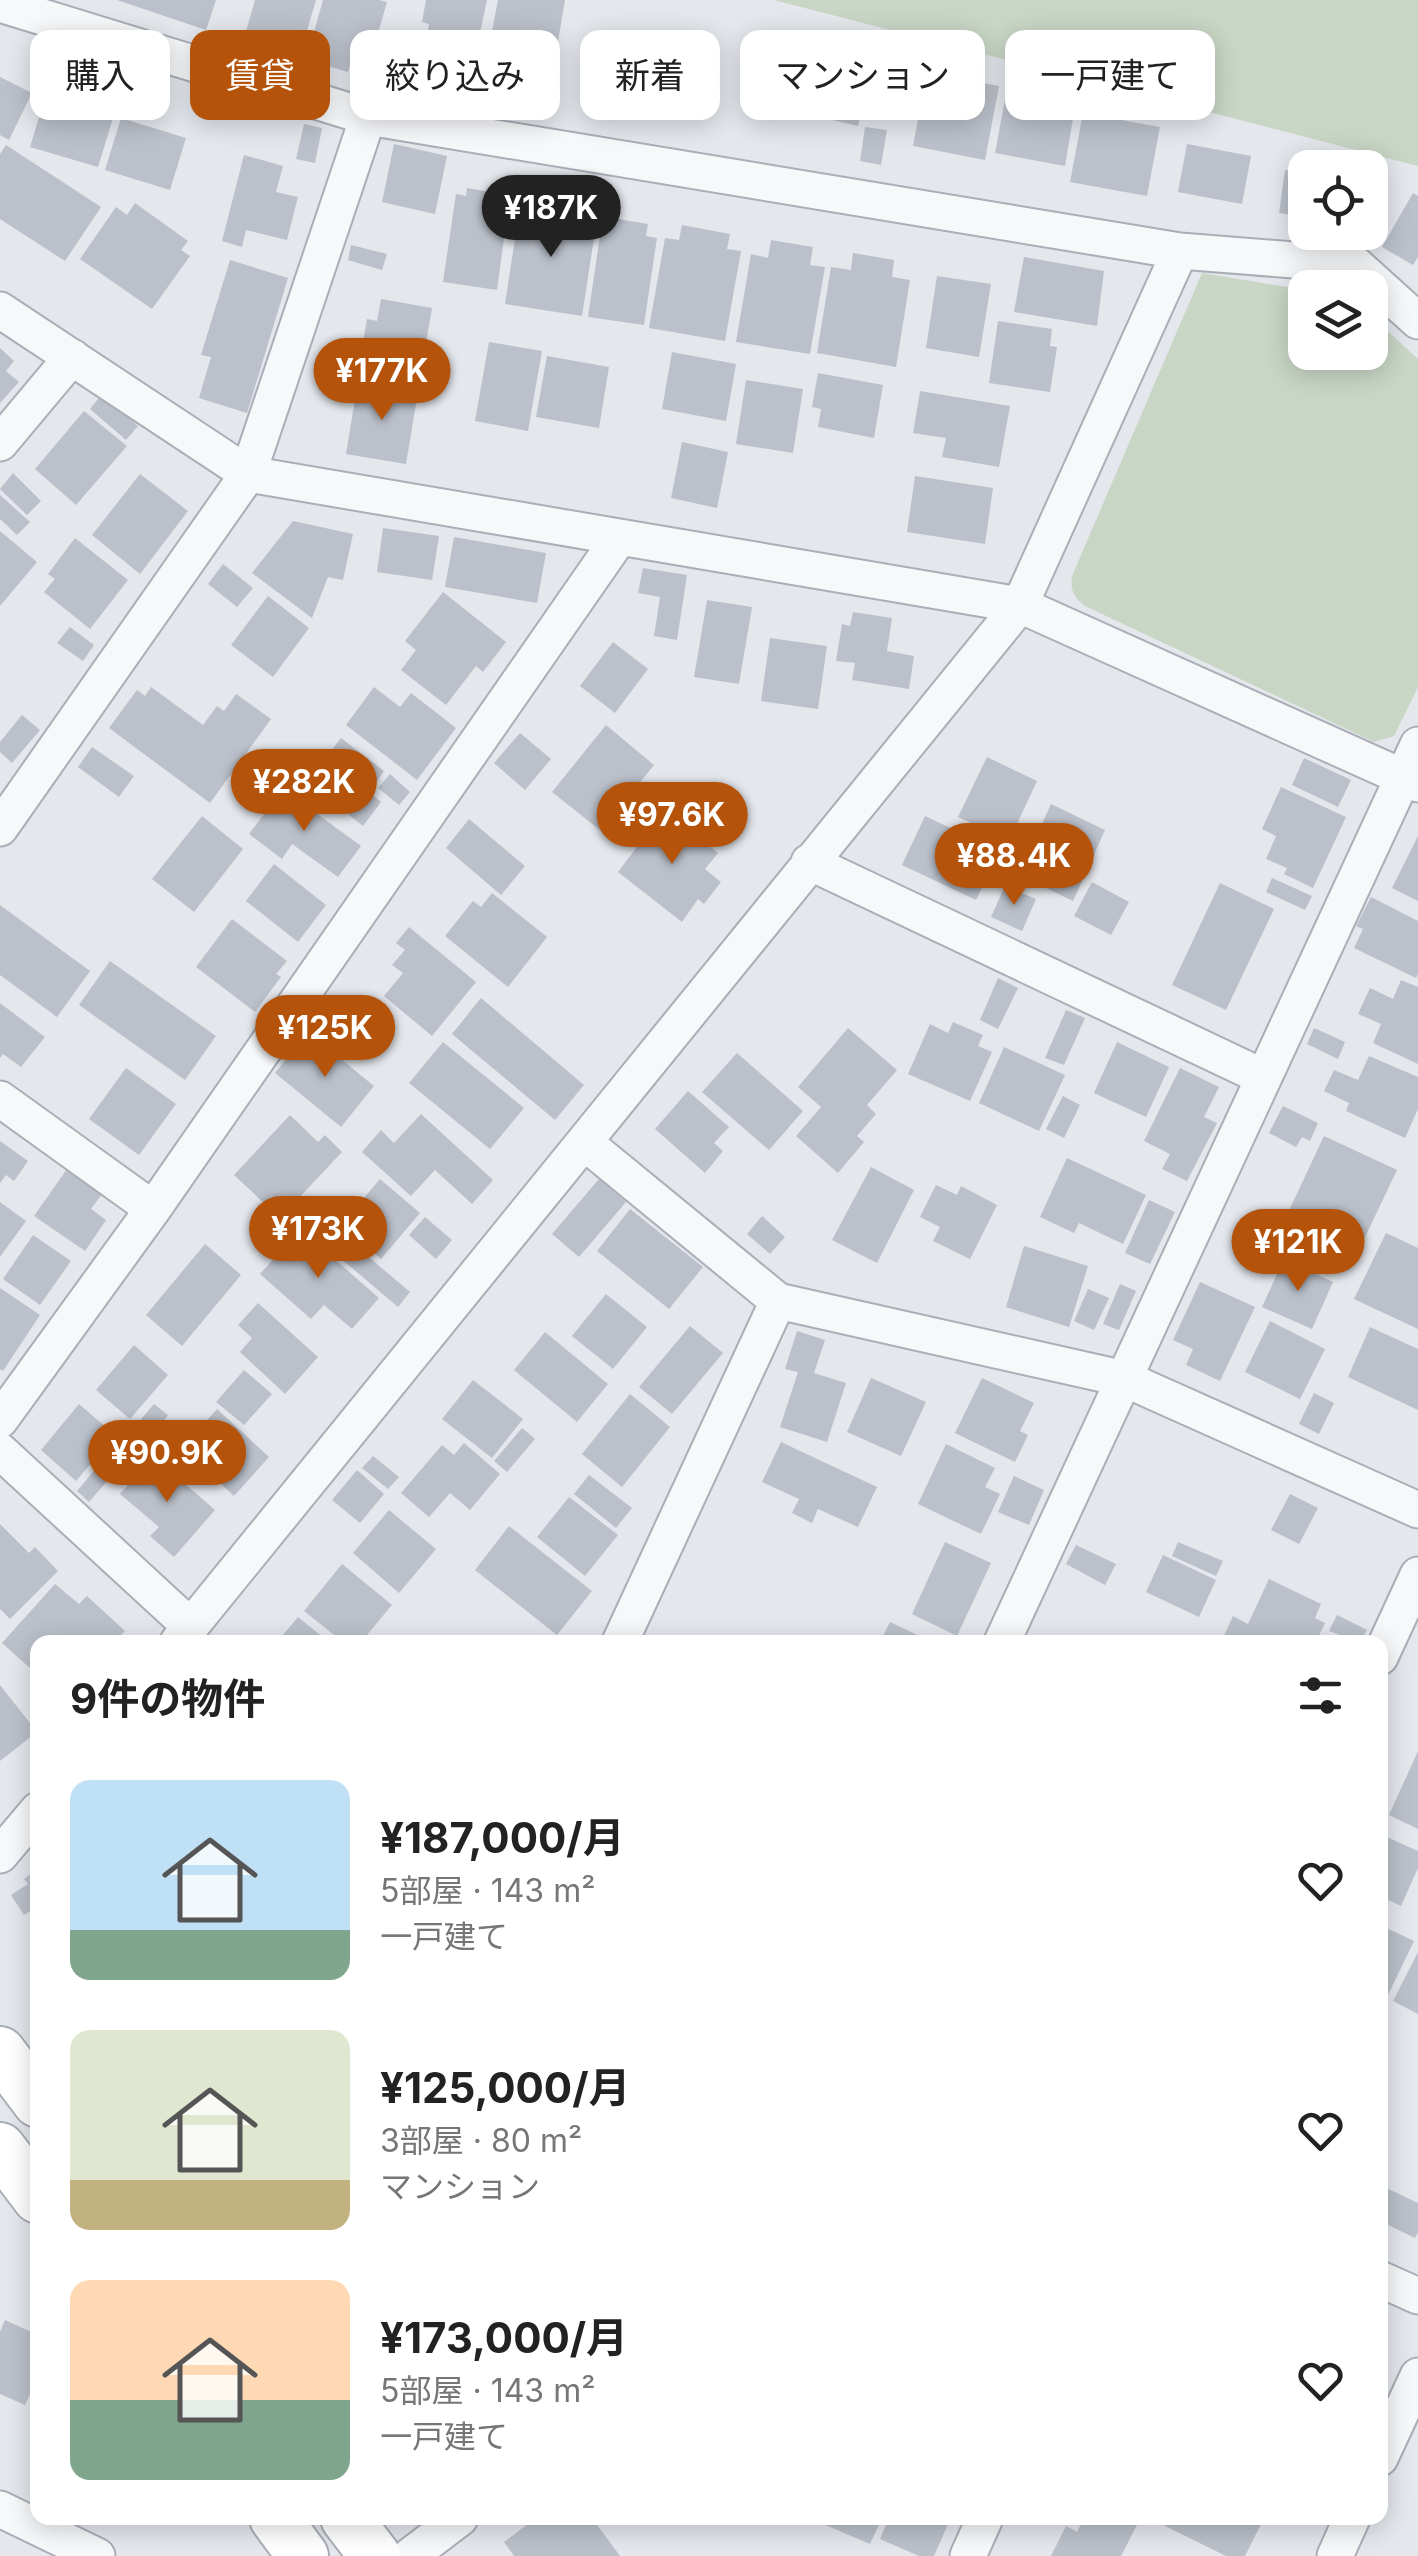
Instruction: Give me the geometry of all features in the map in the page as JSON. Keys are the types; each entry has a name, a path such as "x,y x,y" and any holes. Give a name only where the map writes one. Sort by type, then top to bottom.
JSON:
{"street":[{"path":"0,4 350,111"},
{"path":"0,828 248,474 367,120"},
{"path":"386,120 1180,251 1356,265 1418,321"},
{"path":"0,1451 184,1635 1020,605 1180,251"},
{"path":"0,310 248,474 1020,605 1413,768 1263,1077 1005,1635"},
{"path":"0,443 72,357"},
{"path":"0,1420 153,1209 619,538"},
{"path":"809,862 1263,1077"},
{"path":"0,1099 153,1209"},
{"path":"584,1142 778,1301 1125,1380 1418,1510"},
{"path":"623,1635 778,1301"},
{"path":"1388,1640 1418,1575"},
{"path":"0,1855 30,1819"},
{"path":"0,2052 30,2091"},
{"path":"0,2148 30,2187"},
{"path":"1388,2283 1418,2296"},
{"path":"1388,2441 1418,2376"},
{"path":"0,2509 30,2524"},
{"path":"33,2525 97,2556"},
{"path":"279,2525 303,2556"},
{"path":"351,2525 375,2556"},
{"path":"410,2556 451,2525"},
{"path":"968,2556 983,2525"},
{"path":"1334,2556 1349,2525"}],"green space":[{"path":"774,0 1418,0 1418,166 1388,158 1388,150 1356,150 1215,114 1215,30 1005,30 1005,60 985,54 985,30 890,30"},
{"path":"1202,273 1288,287 1288,370 1388,370 1388,332 1418,359 1418,687 1394,736 1374,742 1085,606 1074,593 1072,576"}],"building":[{"path":"117,0 216,0 206,30"},
{"path":"255,0 316,0 307,30 246,30"},
{"path":"323,0 387,2 379,30 350,30 348,72 330,67 330,30 314,30"},
{"path":"426,0 487,0 481,30 428,30 429,24 422,22"},
{"path":"498,0 565,0 560,30 492,30"},
{"path":"0,77 30,92 30,97 9,140 0,135"},
{"path":"985,83 999,86 985,160 913,146 918,120 985,120"},
{"path":"1005,99 1005,120 1073,120 1065,166 995,153"},
{"path":"38,120 112,120 98,167 30,147"},
{"path":"120,120 186,138 170,190 105,170"},
{"path":"832,120 860,120 858,126"},
{"path":"1082,120 1122,120 1160,127 1147,196 1070,182"},
{"path":"304,124 322,128 315,163 296,159"},
{"path":"865,127 887,130 881,165 860,161"},
{"path":"394,144 447,156 435,214 382,202"},
{"path":"1187,144 1251,156 1242,204 1178,192"},
{"path":"6,145 101,207 65,261 0,219 0,154"},
{"path":"244,155 283,166 276,192 298,197 287,240 246,230 242,247 222,241"},
{"path":"1285,170 1288,170 1288,214 1279,213"},
{"path":"467,188 490,192 489,199 509,202 497,290 443,282 456,194 466,196"},
{"path":"1413,193 1418,196 1418,257 1413,265 1387,250 1388,237"},
{"path":"536,201 583,208 581,223 596,225 582,316 505,304 519,213 533,216"},
{"path":"135,203 188,241 181,250 190,256 152,309 80,259 116,207 127,215"},
{"path":"612,218 648,224 646,236 657,238 644,325 588,317 601,229 610,230"},
{"path":"682,225 730,234 727,249 741,251 725,341 649,328 665,238 679,240"},
{"path":"771,240 813,247 810,265 825,267 810,354 736,342 751,254 768,258"},
{"path":"351,245 387,254 382,270 348,260"},
{"path":"853,253 894,260 892,277 910,280 896,367 817,353 831,267 851,270"},
{"path":"1024,257 1104,271 1097,326 1014,312"},
{"path":"230,260 288,278 247,413 199,398 211,357 201,355"},
{"path":"937,276 991,284 979,357 926,348"},
{"path":"381,299 432,308 420,378 368,369 373,344 363,343 367,319 377,321"},
{"path":"998,321 1052,329 1050,346 1057,347 1050,392 989,383"},
{"path":"489,342 542,351 528,431 475,421"},
{"path":"0,348 14,361 6,371 19,382 0,403"},
{"path":"672,352 736,364 726,421 662,409"},
{"path":"547,356 609,367 599,428 536,417"},
{"path":"818,373 883,385 874,438 818,427 821,409 812,407"},
{"path":"746,380 803,389 793,453 736,444"},
{"path":"358,381 418,392 406,464 346,454"},
{"path":"920,391 1010,406 999,467 942,457 946,438 913,433"},
{"path":"101,395 138,426 126,440 90,409"},
{"path":"84,411 127,446 76,505 35,469"},
{"path":"682,442 728,452 717,508 671,498"},
{"path":"13,473 41,501 27,515 0,489"},
{"path":"140,474 188,511 140,574 92,535"},
{"path":"915,476 993,488 985,544 907,532"},
{"path":"0,495 30,522 17,535 0,519"},
{"path":"293,521 353,534 343,580 328,577 312,618 252,573"},
{"path":"383,528 439,536 432,580 377,572"},
{"path":"0,531 37,562 0,606"},
{"path":"454,537 546,553 537,603 445,587"},
{"path":"75,538 128,580 90,629 44,592 55,579 48,574"},
{"path":"223,564 253,588 237,607 208,584"},
{"path":"643,568 687,575 677,640 654,636 660,597 638,593"},
{"path":"443,592 506,642 483,672 476,666 446,705 401,670 416,650 405,641"},
{"path":"268,596 309,628 273,677 231,645"},
{"path":"707,600 752,607 739,684 694,677"},
{"path":"853,612 892,618 887,651 914,656 909,689 852,680 855,663 836,661 842,624 850,626"},
{"path":"70,627 94,645 83,661 57,643"},
{"path":"770,638 827,646 818,709 761,701"},
{"path":"613,642 648,669 615,713 580,686"},
{"path":"151,687 203,725 217,706 224,711 236,694 271,719 210,803 109,728 137,690 145,696"},
{"path":"374,687 400,707 411,693 456,728 417,780 346,725"},
{"path":"22,715 40,730 12,763 0,752 0,742"},
{"path":"606,725 654,765 601,831 552,792"},
{"path":"520,733 551,759 525,790 494,763"},
{"path":"341,738 384,771 369,792 381,802 363,826 307,782"},
{"path":"92,747 134,776 119,797 78,767"},
{"path":"987,757 1037,781 1009,841 958,817"},
{"path":"1304,758 1351,780 1338,807 1292,785"},
{"path":"390,774 410,792 399,805 378,788"},
{"path":"1281,787 1346,817 1313,888 1284,874 1287,868 1266,859 1276,836 1262,829"},
{"path":"705,788 740,818 718,843 683,813"},
{"path":"283,789 361,846 338,877 292,844 282,859 249,834"},
{"path":"1051,804 1105,830 1073,901 1044,887 1051,871 1026,859"},
{"path":"664,811 718,853 705,869 721,882 704,904 698,899 682,922 618,872"},
{"path":"202,816 243,849 194,912 152,879"},
{"path":"925,816 999,851 976,900 902,865"},
{"path":"469,819 525,866 501,895 446,848"},
{"path":"1418,836 1418,901 1392,888"},
{"path":"274,864 326,905 298,942 246,901"},
{"path":"1272,878 1312,896 1305,910 1266,892"},
{"path":"1092,882 1129,902 1111,935 1074,916"},
{"path":"1220,883 1274,909 1226,1010 1172,985"},
{"path":"1005,886 1036,899 1022,931 991,917"},
{"path":"492,893 547,937 508,987 445,936 473,901 481,907"},
{"path":"1371,897 1418,921 1416,978 1354,948 1363,929 1356,926"},
{"path":"0,905 90,971 57,1017 0,975"},
{"path":"232,919 287,961 276,974 281,977 255,1012 196,967"},
{"path":"409,927 476,982 432,1036 384,996 403,973 392,965 405,950 396,943"},
{"path":"110,961 216,1036 185,1080 79,1005"},
{"path":"998,978 1018,988 998,1029 980,1020"},
{"path":"1401,980 1418,987 1418,1064 1373,1043 1381,1024 1358,1014 1370,988 1393,999"},
{"path":"481,998 584,1085 555,1120 452,1034"},
{"path":"0,1003 45,1037 21,1067 3,1054 0,1058"},
{"path":"1066,1010 1085,1018 1064,1065 1045,1058"},
{"path":"953,1022 983,1035 978,1046 992,1052 970,1101 908,1074 930,1024 948,1033"},
{"path":"848,1028 897,1070 867,1105 876,1114 857,1136 864,1142 838,1173 796,1136 821,1107 798,1087"},
{"path":"1314,1028 1345,1042 1338,1059 1307,1044"},
{"path":"308,1032 374,1086 341,1127 275,1073"},
{"path":"443,1042 524,1108 490,1149 409,1083"},
{"path":"1117,1042 1169,1067 1146,1117 1094,1093"},
{"path":"1004,1047 1065,1075 1039,1131 979,1103"},
{"path":"737,1053 803,1111 769,1150 702,1092"},
{"path":"1369,1056 1418,1077 1418,1109 1405,1138 1346,1111 1349,1103 1324,1091 1334,1070 1358,1080"},
{"path":"126,1068 176,1104 139,1155 89,1119"},
{"path":"1180,1068 1219,1087 1204,1117 1217,1123 1187,1181 1162,1169 1170,1154 1144,1141"},
{"path":"688,1091 729,1127 714,1143 723,1151 705,1173 655,1129"},
{"path":"1063,1096 1080,1105 1064,1138 1046,1129"},
{"path":"1283,1106 1318,1123 1310,1141 1302,1137 1296,1147 1269,1133"},
{"path":"421,1114 493,1180 472,1204 435,1170 411,1196 362,1152 381,1130 394,1143"},
{"path":"290,1115 318,1142 325,1135 342,1152 280,1218 234,1175"},
{"path":"1324,1136 1397,1170 1357,1254 1285,1219"},
{"path":"0,1141 28,1161 14,1181 6,1175 0,1183"},
{"path":"1067,1158 1146,1195 1123,1244 1079,1223 1074,1233 1040,1217"},
{"path":"871,1167 914,1190 877,1263 832,1240"},
{"path":"67,1169 102,1194 91,1209 106,1220 85,1251 34,1216"},
{"path":"380,1179 420,1213 381,1259 342,1224"},
{"path":"599,1179 626,1202 579,1257 552,1234"},
{"path":"936,1185 957,1195 961,1186 997,1205 970,1259 933,1241 940,1227 920,1217"},
{"path":"1149,1200 1175,1212 1150,1264 1125,1253"},
{"path":"0,1202 26,1221 0,1257"},
{"path":"630,1209 703,1267 669,1309 597,1251"},
{"path":"762,1216 785,1237 770,1254 747,1234"},
{"path":"425,1217 452,1240 436,1259 409,1235"},
{"path":"300,1229 379,1298 352,1329 324,1305 311,1319 260,1274"},
{"path":"1386,1233 1418,1248 1418,1329 1354,1299"},
{"path":"33,1235 71,1261 40,1305 3,1279"},
{"path":"351,1242 410,1292 398,1307 338,1256"},
{"path":"205,1244 241,1275 182,1346 146,1315"},
{"path":"1024,1246 1088,1266 1069,1327 1006,1307"},
{"path":"1284,1259 1333,1282 1312,1329 1262,1307"},
{"path":"1200,1282 1255,1307 1220,1381 1186,1365 1193,1349 1173,1340"},
{"path":"1120,1284 1136,1291 1119,1330 1103,1324"},
{"path":"0,1288 40,1315 3,1371 0,1369"},
{"path":"1088,1289 1109,1298 1094,1330 1074,1321"},
{"path":"606,1294 647,1327 613,1369 572,1336"},
{"path":"258,1303 318,1357 285,1394 240,1352 252,1338 238,1325"},
{"path":"1270,1321 1325,1349 1300,1399 1245,1372"},
{"path":"690,1326 723,1353 672,1414 639,1387"},
{"path":"1370,1327 1418,1349 1418,1410 1348,1377"},
{"path":"797,1331 825,1340 814,1373 846,1383 827,1442 780,1427 798,1372 785,1369"},
{"path":"545,1332 608,1384 577,1422 514,1370"},
{"path":"134,1345 168,1375 130,1419 96,1390"},
{"path":"244,1370 272,1394 244,1425 216,1402"},
{"path":"871,1378 926,1402 901,1456 847,1432"},
{"path":"982,1378 1034,1403 1020,1431 1028,1435 1015,1462 955,1433"},
{"path":"473,1380 523,1419 492,1458 442,1419"},
{"path":"1314,1393 1334,1403 1319,1434 1299,1424"},
{"path":"630,1394 670,1427 622,1487 582,1454"},
{"path":"79,1404 115,1435 76,1481 41,1450"},
{"path":"154,1404 168,1415 157,1430 169,1440 157,1454 131,1431"},
{"path":"217,1409 269,1457 234,1496 182,1448"},
{"path":"522,1428 535,1439 507,1472 494,1461"},
{"path":"781,1442 877,1487 858,1527 818,1509 812,1523 792,1513 799,1499 762,1482"},
{"path":"464,1443 500,1474 470,1510 450,1493 429,1517 401,1493 442,1445 454,1455"},
{"path":"946,1444 995,1468 985,1487 1000,1494 981,1534 918,1504"},
{"path":"109,1453 122,1464 89,1502 77,1491"},
{"path":"153,1456 215,1510 174,1557 150,1536 159,1527 120,1494"},
{"path":"373,1456 399,1477 388,1489 362,1468"},
{"path":"357,1470 384,1494 360,1523 332,1500"},
{"path":"589,1475 632,1508 616,1528 574,1494"},
{"path":"1014,1476 1044,1490 1029,1525 998,1512"},
{"path":"1290,1494 1318,1508 1299,1544 1271,1530"},
{"path":"569,1497 618,1535 585,1576 537,1537"},
{"path":"389,1510 436,1549 399,1593 353,1553"},
{"path":"0,1524 29,1553 35,1547 58,1571 10,1619 0,1609"},
{"path":"509,1526 592,1591 557,1635 475,1570"},
{"path":"945,1542 991,1563 957,1635 912,1614"},
{"path":"1178,1542 1223,1561 1216,1576 1172,1556"},
{"path":"1076,1545 1116,1564 1105,1585 1066,1564"},
{"path":"1163,1555 1216,1580 1199,1617 1146,1592"},
{"path":"342,1564 392,1605 367,1635 334,1635 304,1611"},
{"path":"1269,1579 1321,1604 1315,1618 1325,1623 1319,1635 1224,1635 1233,1616 1248,1624"},
{"path":"55,1584 79,1604 87,1596 125,1631 121,1635 30,1635 30,1668 2,1643"},
{"path":"1337,1615 1367,1630 1364,1635 1329,1631"},
{"path":"298,1617 320,1635 283,1635"},
{"path":"890,1622 917,1635 884,1635"},
{"path":"0,1685 30,1723 30,1737 0,1761"},
{"path":"1418,1751 1418,1829 1389,1815"},
{"path":"1388,1838 1418,1851 1418,1868 1401,1906 1388,1900"},
{"path":"30,1875 30,1911 24,1915 11,1895 28,1884 24,1879"},
{"path":"1388,1929 1414,1941 1388,1995"},
{"path":"1418,1952 1418,2014 1393,2001"},
{"path":"1388,2189 1418,2203 1415,2238 1388,2225"},
{"path":"5,2320 30,2331 30,2394 25,2405 0,2394 0,2332"},
{"path":"527,2525 597,2525 620,2556 514,2556 504,2542"},
{"path":"825,2525 879,2525 870,2544"},
{"path":"886,2525 948,2525 934,2556 919,2556 880,2539"},
{"path":"1080,2525 1137,2525 1121,2556 1051,2556 1066,2526 1077,2532"},
{"path":"1260,2525 1245,2556 1226,2556 1165,2526"}]}
